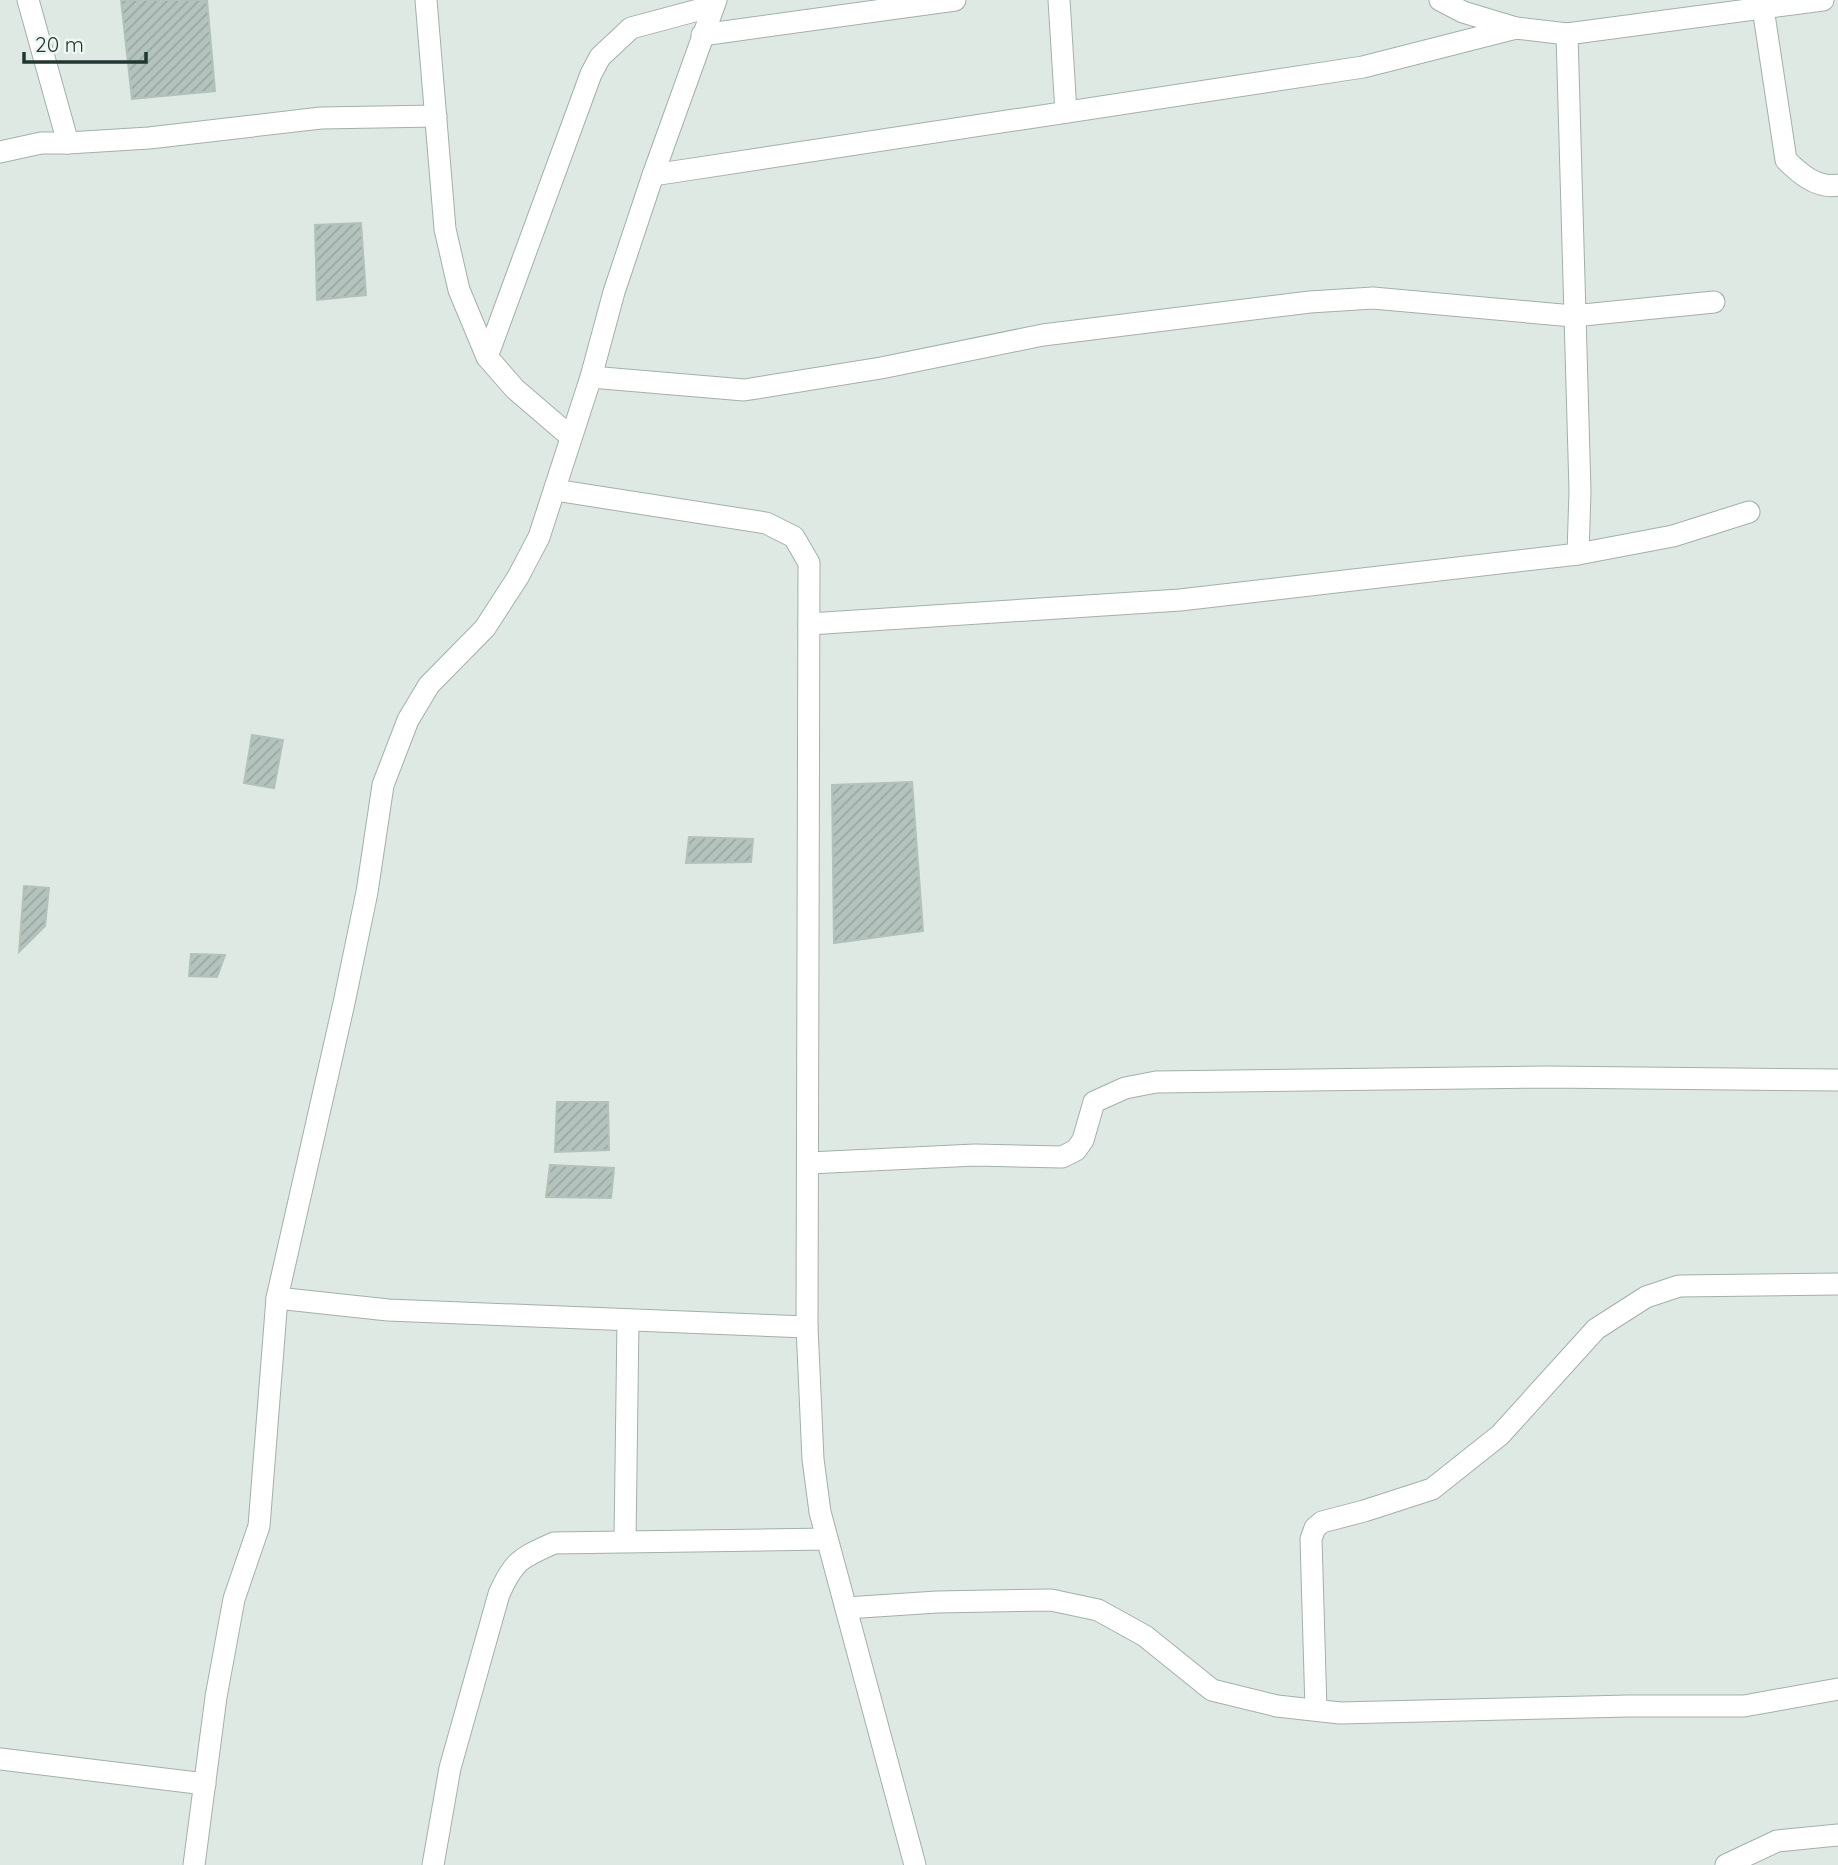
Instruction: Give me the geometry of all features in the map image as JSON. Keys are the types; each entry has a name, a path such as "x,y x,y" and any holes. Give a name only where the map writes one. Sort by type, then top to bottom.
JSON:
{"street":[{"path":"28,0 68,143"},
{"path":"426,0 445,229 459,290 487,357 515,389 570,437"},
{"path":"702,35 955,0"},
{"path":"1059,0 1066,112"},
{"path":"1440,0 1464,12 1516,28 1567,34 1824,0"},
{"path":"487,357 591,74 600,57 631,28 715,3"},
{"path":"194,1865 216,1697 234,1599 259,1526 277,1298 344,1003 367,891 383,785 408,720 429,685 485,628 518,577 539,537 591,377 614,292 715,3"},
{"path":"1763,8 1786,160 1802,177 1832,186 1838,185"},
{"path":"653,175 1363,67 1516,28"},
{"path":"1567,34 1580,491 1578,554"},
{"path":"0,152 41,143 149,138 321,118 436,116"},
{"path":"591,377 744,390 881,368 1043,335 1310,302 1360,299 1573,316 1714,302"},
{"path":"555,490 766,523 794,537 809,564 807,1327 813,1459 820,1512 915,1865"},
{"path":"809,624 1180,600 1578,554 1673,536 1748,512"},
{"path":"809,1163 975,1155 1062,1157 1076,1150 1083,1140 1094,1102 1125,1088 1156,1082 1547,1076 1838,1080"},
{"path":"1316,1710 1311,1539 1315,1528 1322,1522 1432,1489 1500,1435 1596,1329 1646,1297 1679,1286 1838,1284"},
{"path":"277,1298 388,1310 807,1327"},
{"path":"625,1541 628,1320"},
{"path":"433,1865 450,1768 499,1594 508,1573 518,1561 554,1543 827,1539"},
{"path":"846,1608 937,1602 1051,1600 1098,1610 1145,1636 1212,1690 1277,1706 1340,1713 1744,1706 1838,1689"},
{"path":"0,1759 205,1784"},
{"path":"1726,1865 1777,1841 1838,1835"}],"building":[{"path":"121,0 207,0 215,91 132,99"},
{"path":"361,223 366,295 317,300 315,225"},
{"path":"252,735 283,740 274,788 244,783"},
{"path":"912,782 923,931 834,943 832,785"},
{"path":"689,837 753,839 751,862 686,863"},
{"path":"24,886 49,888 45,926 19,952"},
{"path":"191,954 225,955 217,977 189,976"},
{"path":"557,1102 608,1102 609,1150 555,1152"},
{"path":"550,1165 614,1168 611,1198 546,1197"}]}
